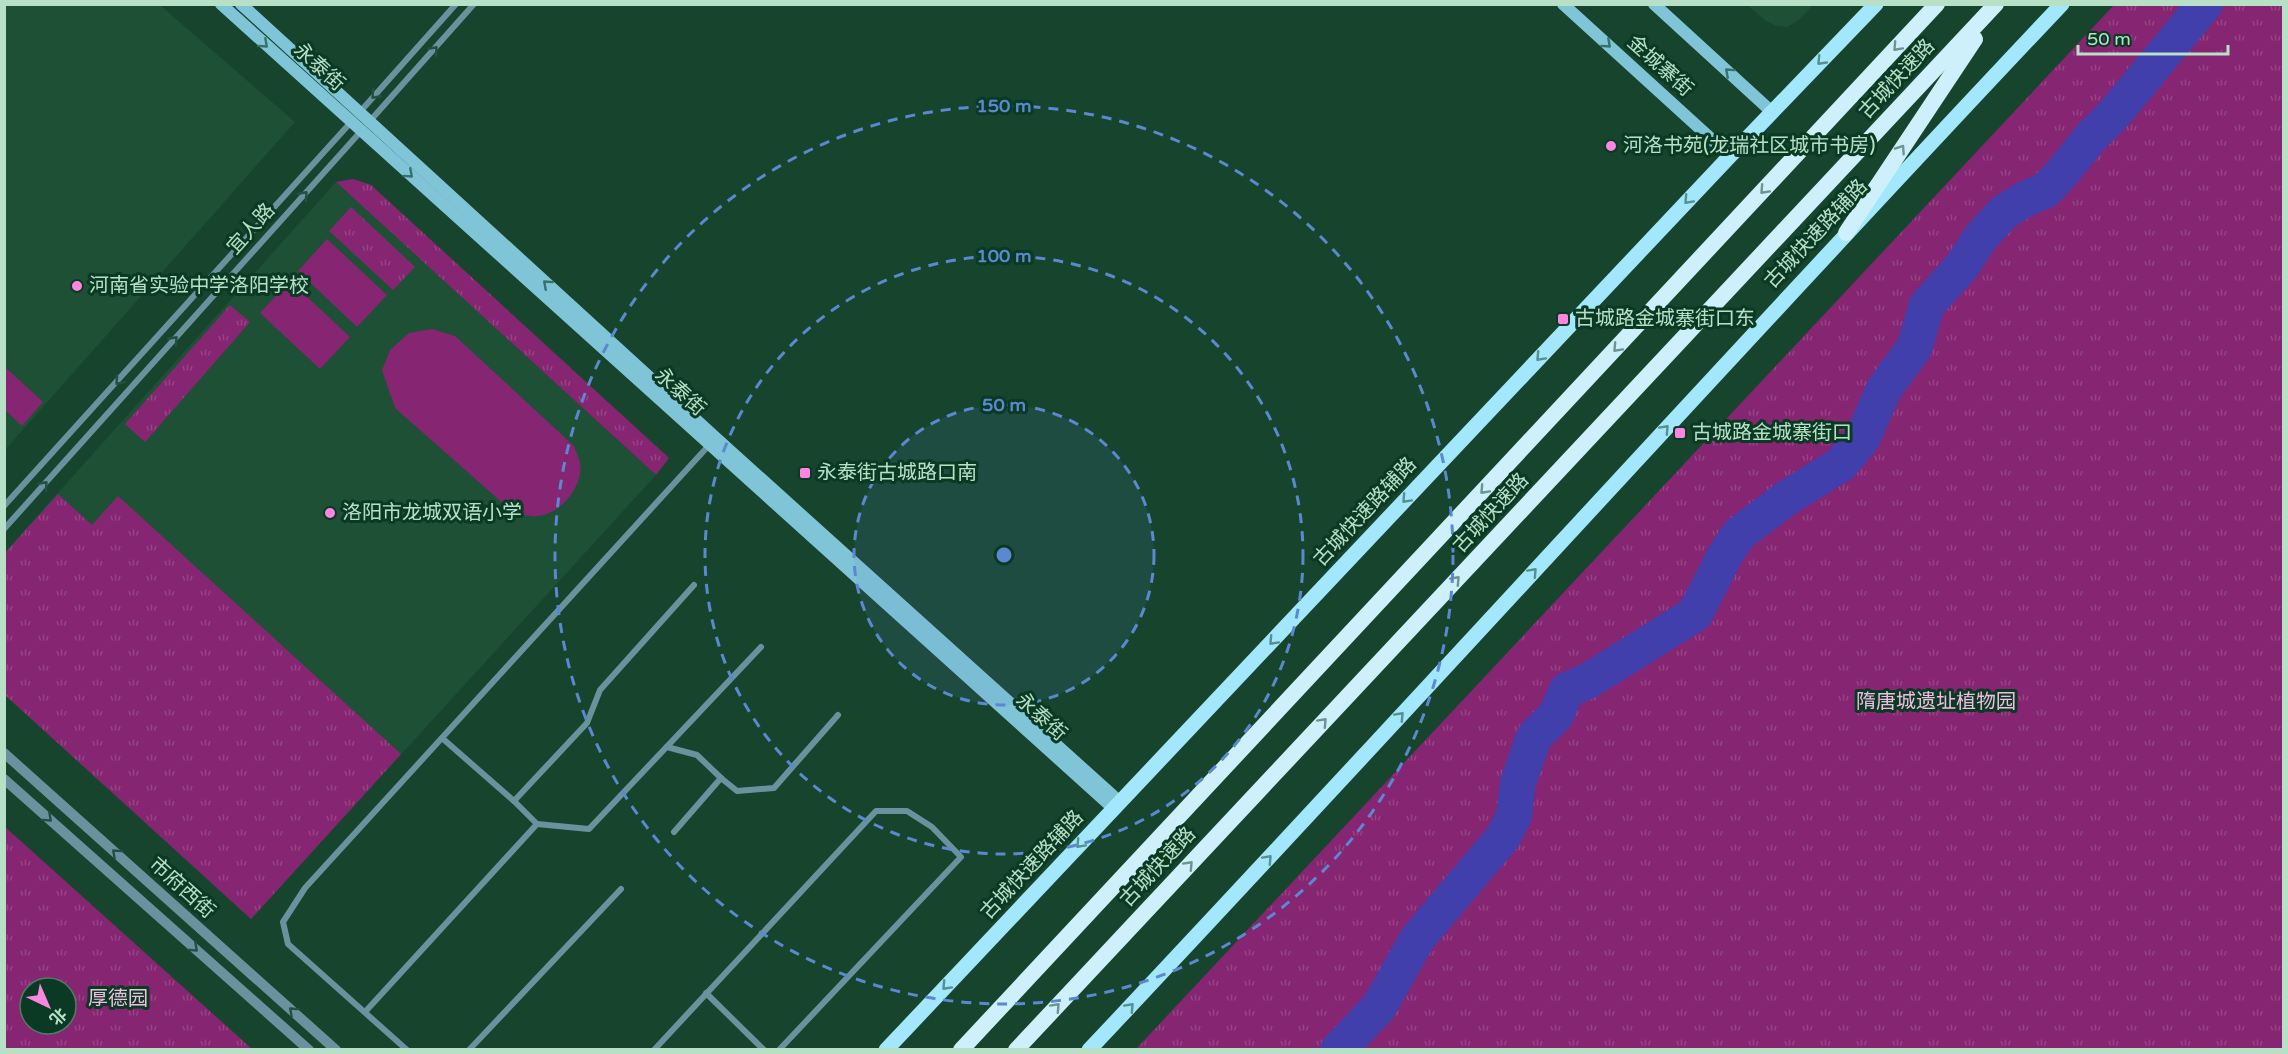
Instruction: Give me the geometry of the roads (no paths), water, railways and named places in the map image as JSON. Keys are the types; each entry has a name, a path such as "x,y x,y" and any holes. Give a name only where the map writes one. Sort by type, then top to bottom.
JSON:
{"highway":[{"name":"古城快速路","path":"961,1050 1937,4"},
{"name":"古城快速路","path":"1016,1050 1997,4"},
{"path":"1846,233 1997,4"}],"main road":[{"name":"永泰街","path":"221,4 356,117"},
{"name":"永泰街","path":"241,4 365,126 1117,805"},
{"name":"金城寨街","path":"1563,4 1730,156"},
{"path":"1654,4 1772,112"},
{"name":"古城快速路辅路","path":"886,1050 1876,4"},
{"name":"古城快速路辅路","path":"1089,1050 1253,876 1846,233 2062,4"}],"street":[{"name":"宜人路","path":"4,506 456,4"},
{"name":"宜人路","path":"4,529 474,4"},
{"path":"407,1050 288,944 283,922 305,888 713,442"},
{"path":"514,801 587,723 600,690 694,585"},
{"path":"442,738 537,824 589,830 760,647"},
{"path":"667,747 697,755 737,791 774,788 838,715"},
{"name":"市府西街","path":"4,753 336,1050"},
{"path":"674,832 721,778"},
{"name":"市府西街","path":"4,779 309,1050"},
{"path":"654,1050 876,811 907,811 932,826 961,857 779,1050"},
{"path":"365,1012 537,824"},
{"path":"469,1050 621,889"},
{"path":"706,993 764,1050"}],"waterway":[{"path":"1338,1050 1379,1007 1417,939 1503,837 1514,816 1518,782 1534,737 1556,715 1567,690 1588,681 1695,614 1725,555 1739,534 1788,497 1840,465 1862,439 1884,389 1914,348 1927,305 1962,266 1981,237 2004,212 2027,198 2045,191 2061,174 2205,4"}],"place":[{"name":"河洛书苑(龙瑞社区城市书房)","path":"1611,146"},
{"name":"河南省实验中学洛阳学校","path":"77,286"},
{"name":"古城路金城寨街口东","path":"1563,319"},
{"name":"古城路金城寨街口","path":"1680,433"},
{"name":"永泰街古城路口南","path":"805,473"},
{"name":"洛阳市龙城双语小学","path":"330,513"}],"park label":[{"name":"隋唐城遗址植物园","path":"1936,702"},
{"name":"厚德园","path":"118,999"}]}
